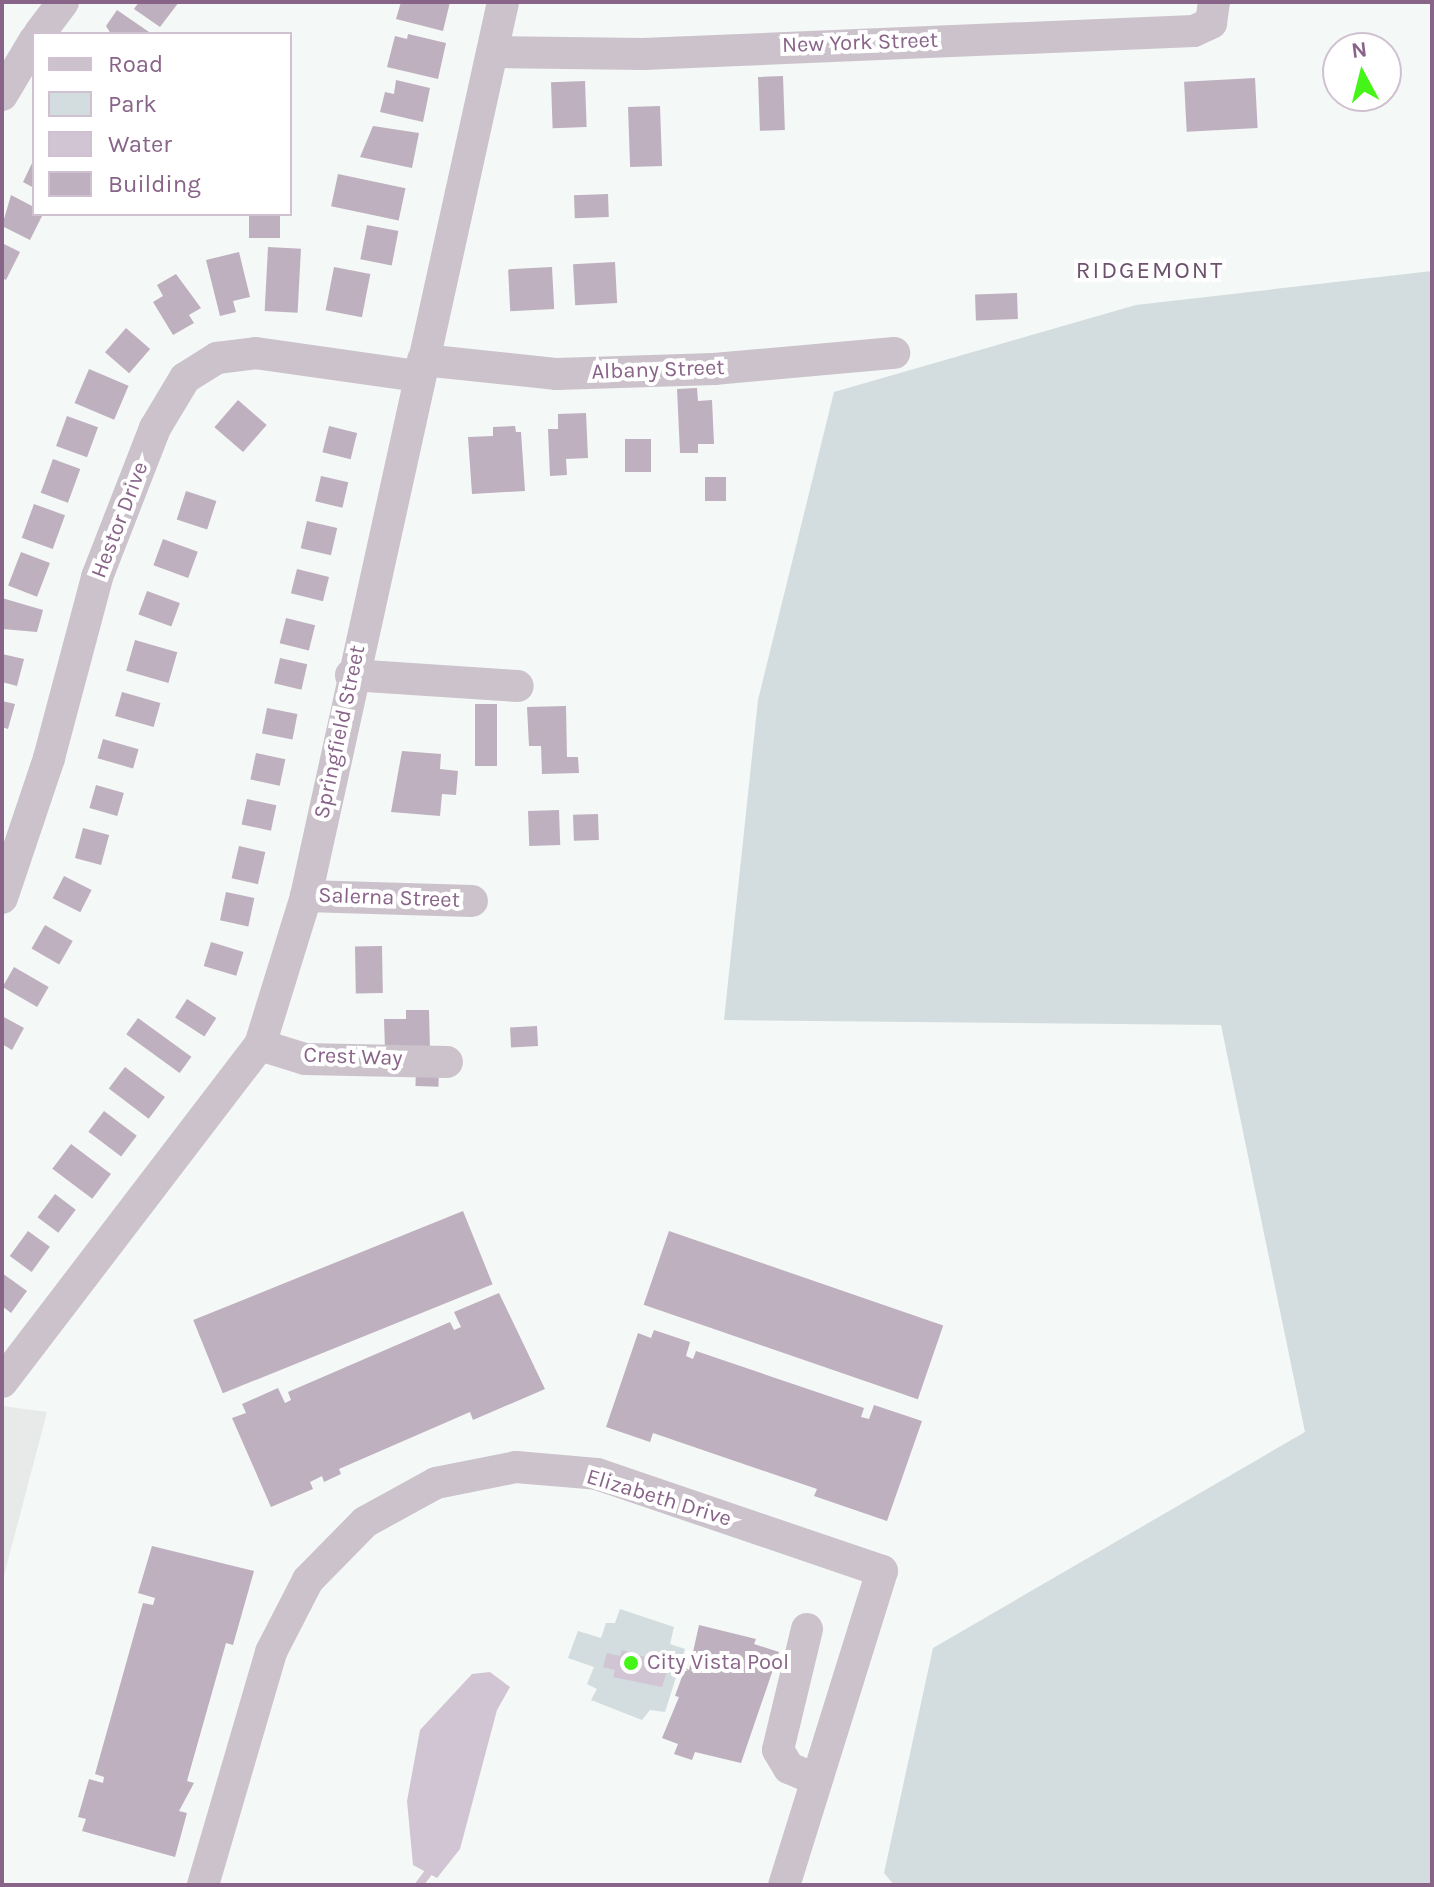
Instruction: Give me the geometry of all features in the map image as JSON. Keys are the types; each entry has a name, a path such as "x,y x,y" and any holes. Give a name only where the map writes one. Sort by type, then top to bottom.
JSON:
{"street":[{"path":"40,32 63,2"},
{"name":"Springfield Street","path":"2,1382 260,1045 306,896 351,675 420,368 496,52 503,2"},
{"name":"New York Street","path":"496,52 643,54 1194,31 1205,28 1215,7"},
{"path":"2,95 32,44"},
{"name":"Hestor Drive","path":"2,898 49,758 97,577 155,428 185,378 217,358 256,353 420,368"},
{"name":"Albany Street","path":"420,368 557,374 714,369 894,353"},
{"path":"351,675 518,686"},
{"name":"Salerna Street","path":"306,896 472,901"},
{"name":"Crest Way","path":"260,1045 305,1059 447,1062"},
{"name":"Elizabeth Drive","path":"203,1885 271,1652 308,1580 365,1522 436,1483 516,1467 597,1474 882,1571 817,1780"},
{"path":"784,1885 817,1780 789,1768 778,1750 807,1629"}],"shaded area":[{"path":"2,1406 47,1412 2,1583"}],"green space":[{"path":"1432,271 1432,1885 894,1885 884,1873 933,1648 1305,1432 1221,1025 724,1020 758,700 834,392 1136,305"},
{"name":"City Vista Pool","path":"620,1609 674,1627 670,1644 685,1649 665,1712 650,1710 642,1720 591,1700 597,1689 587,1684 594,1667 568,1658 578,1631 601,1638 606,1623 615,1623"}],"water":[{"path":"622,1650 661,1662 659,1669 667,1671 662,1687 613,1677 615,1670 603,1667 607,1653 620,1656"},
{"path":"490,1672 510,1687 497,1710 460,1849 437,1878 413,1865 407,1801 420,1730 472,1674"}],"building":[{"path":"139,2 179,2 160,27 134,9"},
{"path":"401,2 450,2 443,31 396,19"},
{"path":"117,10 149,32 110,32 106,26"},
{"path":"408,34 446,43 438,79 387,67 395,36 407,39"},
{"path":"783,76 785,130 760,131 758,77"},
{"path":"1255,78 1258,128 1187,132 1184,82"},
{"path":"396,80 430,88 423,122 380,112 385,92 394,94"},
{"path":"585,81 587,127 553,128 551,82"},
{"path":"660,106 662,166 630,167 628,107"},
{"path":"373,126 419,133 412,168 360,157"},
{"path":"32,163 32,187 23,182"},
{"path":"338,174 405,188 399,221 331,206"},
{"path":"608,194 609,217 575,218 574,195"},
{"path":"11,195 32,206 32,216 42,216 30,240 2,226"},
{"path":"249,216 280,216 280,238 249,238"},
{"path":"367,225 398,231 392,265 360,259"},
{"path":"2,243 20,252 6,280 2,278"},
{"path":"268,247 301,249 298,313 265,311"},
{"path":"239,252 250,297 233,301 236,312 220,316 206,260"},
{"path":"615,262 617,303 575,305 573,264"},
{"path":"334,267 370,274 362,317 326,310"},
{"path":"552,267 554,309 510,311 508,269"},
{"path":"176,274 201,308 189,315 194,323 173,335 153,302 163,296 157,285"},
{"path":"1017,293 1018,319 976,320 975,294"},
{"path":"126,328 150,349 129,373 105,352"},
{"path":"89,369 129,386 114,420 75,403"},
{"path":"697,388 698,401 712,400 714,444 698,444 698,453 680,453 677,389"},
{"path":"238,400 267,425 243,452 214,427"},
{"path":"586,413 588,458 566,459 567,475 550,476 548,429 558,429 558,414"},
{"path":"67,416 98,427 87,457 56,446"},
{"path":"329,426 357,433 351,459 322,452"},
{"path":"515,426 516,432 521,432 525,491 472,494 468,437 493,436 493,427"},
{"path":"625,439 651,439 651,472 625,472"},
{"path":"53,459 80,469 68,503 41,493"},
{"path":"321,476 348,482 342,508 315,501"},
{"path":"705,477 726,477 726,501 705,501"},
{"path":"186,491 216,501 207,529 177,520"},
{"path":"34,504 65,515 53,549 22,538"},
{"path":"307,521 337,528 331,555 301,548"},
{"path":"163,539 198,552 188,578 153,565"},
{"path":"21,552 50,563 37,597 8,586"},
{"path":"297,569 329,577 323,601 291,593"},
{"path":"147,591 180,603 171,626 138,614"},
{"path":"2,598 43,610 37,632 2,629"},
{"path":"286,618 315,625 309,650 280,643"},
{"path":"135,640 177,652 168,683 126,671"},
{"path":"2,654 24,659 17,686 2,682"},
{"path":"280,658 307,664 301,690 274,683"},
{"path":"122,692 160,703 154,727 115,716"},
{"path":"2,701 15,704 8,729 2,727"},
{"path":"475,704 497,704 497,766 475,766"},
{"path":"566,706 567,757 578,757 579,773 542,774 541,746 529,746 527,707"},
{"path":"267,708 297,714 292,739 262,734"},
{"path":"103,739 139,749 133,768 97,758"},
{"path":"402,751 441,754 440,769 458,771 456,795 442,794 440,816 391,812"},
{"path":"256,753 285,759 280,786 250,779"},
{"path":"96,785 124,793 117,816 89,808"},
{"path":"247,799 276,805 271,831 242,824"},
{"path":"559,810 560,845 529,846 528,811"},
{"path":"598,814 599,840 574,841 573,815"},
{"path":"83,828 109,835 101,865 75,858"},
{"path":"239,846 265,852 258,884 232,878"},
{"path":"64,876 92,890 80,912 53,898"},
{"path":"226,892 254,898 248,926 220,920"},
{"path":"45,925 73,941 59,964 32,948"},
{"path":"211,942 244,952 236,976 204,966"},
{"path":"355,946 382,946 383,993 356,993"},
{"path":"14,967 49,987 37,1007 2,987"},
{"path":"187,999 216,1018 204,1037 175,1017"},
{"path":"406,1010 429,1010 430,1049 385,1050 384,1019 406,1019"},
{"path":"2,1016 24,1028 12,1050 2,1044"},
{"path":"138,1018 191,1057 180,1073 126,1034"},
{"path":"537,1026 538,1046 511,1047 510,1027"},
{"path":"125,1067 165,1097 149,1119 109,1089"},
{"path":"416,1070 439,1071 438,1087 415,1086"},
{"path":"104,1111 137,1136 121,1156 88,1132"},
{"path":"71,1144 111,1174 92,1199 52,1169"},
{"path":"55,1194 76,1210 58,1233 38,1217"},
{"path":"463,1211 493,1284 223,1393 193,1320"},
{"path":"28,1231 50,1247 32,1272 10,1256"},
{"path":"669,1231 943,1325 918,1399 644,1305"},
{"path":"2,1273 27,1291 11,1313 2,1306"},
{"path":"499,1293 545,1389 473,1420 470,1412 339,1469 341,1474 324,1482 322,1476 310,1482 313,1489 271,1507 232,1418 246,1413 242,1404 278,1388 285,1403 291,1400 288,1392 450,1322 454,1330 461,1327 454,1312"},
{"path":"654,1330 690,1342 686,1356 693,1359 696,1351 864,1408 861,1417 869,1419 874,1405 922,1421 887,1521 814,1496 817,1489 653,1433 650,1442 606,1427 638,1333 651,1338"},
{"path":"152,1546 254,1571 233,1645 226,1643 187,1781 194,1783 179,1811 187,1813 175,1857 82,1831 86,1819 78,1817 89,1779 103,1783 104,1777 95,1774 143,1603 153,1605 155,1598 138,1593"},
{"path":"699,1625 756,1639 754,1644 779,1652 741,1763 695,1752 692,1760 674,1754 678,1744 662,1738 679,1697 675,1696 685,1668 689,1670"}],"waterway":[{"path":"419,1885 428,1873"}],"place":[{"name":"City Vista Pool","path":"631,1663"}],"district":[{"name":"RIDGEMONT","path":"1150,271"}]}
